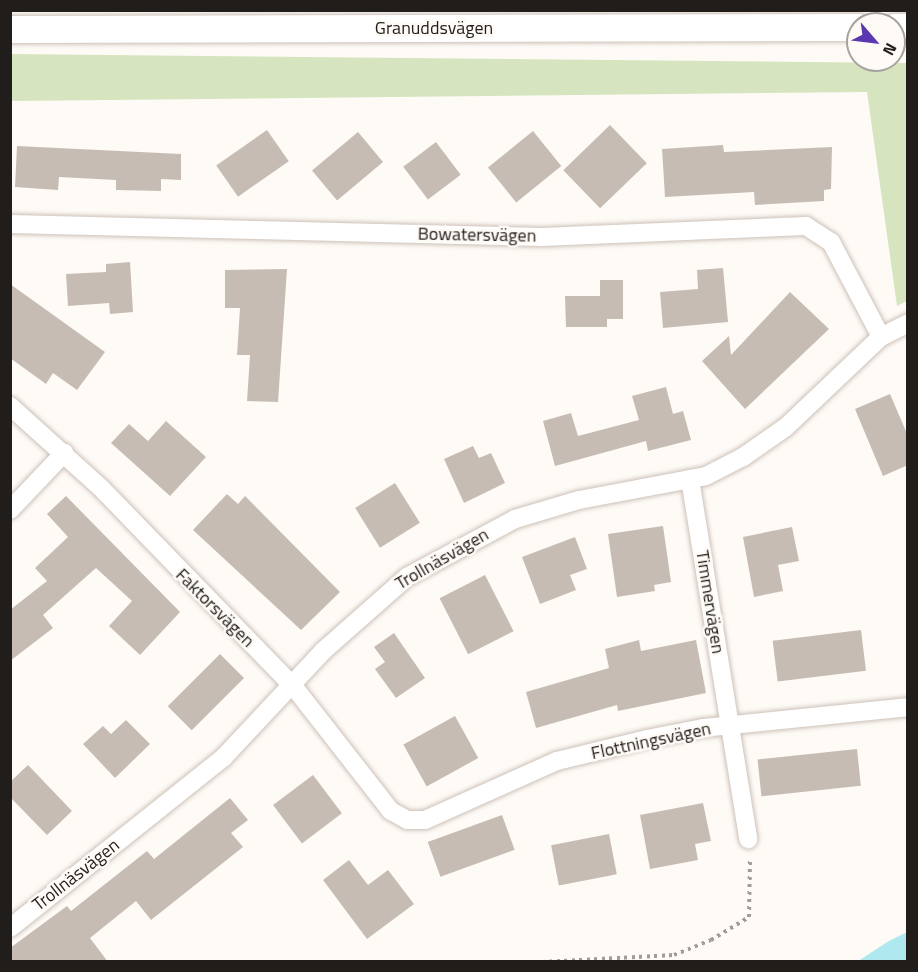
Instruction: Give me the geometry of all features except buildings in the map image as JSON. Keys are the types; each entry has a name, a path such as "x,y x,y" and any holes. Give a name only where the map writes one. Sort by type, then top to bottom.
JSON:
{"street":[{"name":"Granuddsvägen","path":"10,29 846,27"},
{"name":"Bowatersvägen","path":"10,224 542,237 806,226 826,237 840,255 881,337"},
{"name":"Trollnäsvägen","path":"10,928 197,780 294,687 379,598 450,552 554,506 690,480 769,440 881,337 908,323"},
{"name":"Faktorsvägen","path":"10,406 64,453 294,687 391,811 407,820"},
{"path":"10,510 64,453"},
{"name":"Timmervägen","path":"690,480 748,839"},
{"name":"Flottningsvägen","path":"407,820 425,820 557,761 728,725 908,707"}],"path":[{"path":"542,962 674,955 743,923 753,904 748,839"}],"green space":[{"path":"10,54 846,62 846,72 906,72 907,63 907,301 897,306 867,92 11,101"}],"water":[{"path":"907,932 907,961 858,961 889,941"}]}
